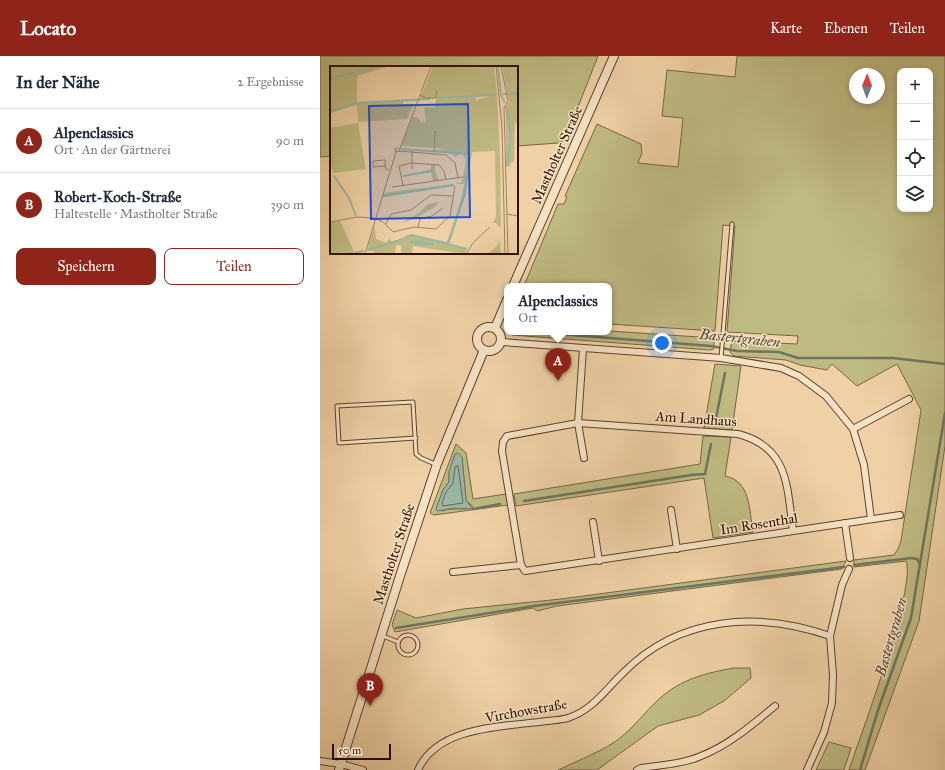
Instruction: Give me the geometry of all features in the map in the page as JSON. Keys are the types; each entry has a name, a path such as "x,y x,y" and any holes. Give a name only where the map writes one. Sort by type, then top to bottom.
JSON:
{"street":[{"name":"Mastholter Straße","path":"514,283 614,56"},
{"path":"495,328 504,307"},
{"path":"483,328 495,328 501,334 502,342 495,350 484,350 477,342 478,334 483,328"},
{"path":"502,342 583,349 721,355 781,368 799,376 826,396 853,429 864,465 871,519"},
{"path":"583,349 578,423 584,458"},
{"name":"Mastholter Straße","path":"340,767 437,464 484,350"},
{"path":"853,429 909,399"},
{"name":"Am Landhaus","path":"520,566 502,451 502,442 507,436 578,423 730,433 751,437 764,445 777,458 785,476 793,531"},
{"path":"671,510 677,549"},
{"name":"Im Rosenthal","path":"453,572 520,566 525,571 900,515"},
{"path":"593,522 599,561"},
{"path":"845,523 850,558"},
{"path":"807,770 824,732 832,703 833,675 830,636 842,585 849,570"},
{"name":"Virchowstraße","path":"414,770 444,741 453,736 470,732 568,718 590,707 642,656 667,641 699,627 739,620 764,621 790,624 830,636"},
{"path":"637,770 700,757 723,746 775,706"},
{"path":"320,761 340,767 363,770"},
{"name":"Virchowstraße","path":"418,770 421,763"}],"lane":[{"path":"721,355 732,224"},
{"path":"416,438 340,443 337,406 413,402 416,438 416,454 421,458 437,464"},
{"path":"381,635 398,642"},
{"path":"412,635 418,643 417,650 414,654 408,656 402,654 397,647 398,642 401,637 412,635"}],"shaded area":[{"path":"320,56 598,56 565,140 558,143 518,146 518,66 330,66 330,156 320,157"},
{"path":"737,56 945,56 945,446 919,621 865,770 849,770 875,696 896,629 907,576 906,561 854,567 854,560 894,555 898,549 901,541 921,410 897,364 857,386 832,364 827,370 800,365 786,360 734,356 730,352 731,345 734,341 797,344 798,336 727,332 735,226 723,225 715,331 612,324 612,283 525,283 558,204 564,204 567,197 565,196 597,124 641,144 642,153 638,163 678,167 683,118 662,116 667,70 735,77"},
{"path":"612,331 714,338 714,349 710,350 512,335 612,335"},
{"path":"715,364 741,366 732,430 704,428"},
{"path":"703,436 731,437 725,476 734,479 744,490 749,506 753,532 713,538 704,478 516,506 514,494 700,464"},
{"path":"456,444 466,453 473,499 506,494 508,505 434,515 430,513","holes":["458,453 462,457 466,500 473,507 442,511 436,509 443,490 449,482 449,472 455,454"]},
{"path":"846,561 842,569 557,606 537,611 533,608 395,632 392,625 397,610 416,618 463,609 561,599"},
{"path":"734,668 750,668 751,678 724,701 699,715 658,726 597,770 558,770 607,747 625,734 659,699 676,686 694,678"},
{"path":"829,742 851,748 844,770 816,770"}],"water":[{"path":"458,453 462,457 466,500 473,509 454,508 437,511 436,509 443,490 449,482 449,472 455,454"}],"waterway":[{"name":"Bastertgraben","path":"571,335 711,346 737,351 779,352 798,358 893,358 945,364"},
{"path":"715,423 725,373"},
{"name":"Bastertgraben","path":"860,770 878,710 911,618 945,413"},
{"path":"524,501 705,474 711,444"},
{"path":"473,509 500,504"},
{"path":"854,565 911,558 917,559 920,564"},
{"path":"396,628 534,606 844,567"}],"place":[{"name":"Alpenclassics","path":"558,381"},
{"name":"Robert-Koch-Straße","path":"370,706"}]}
